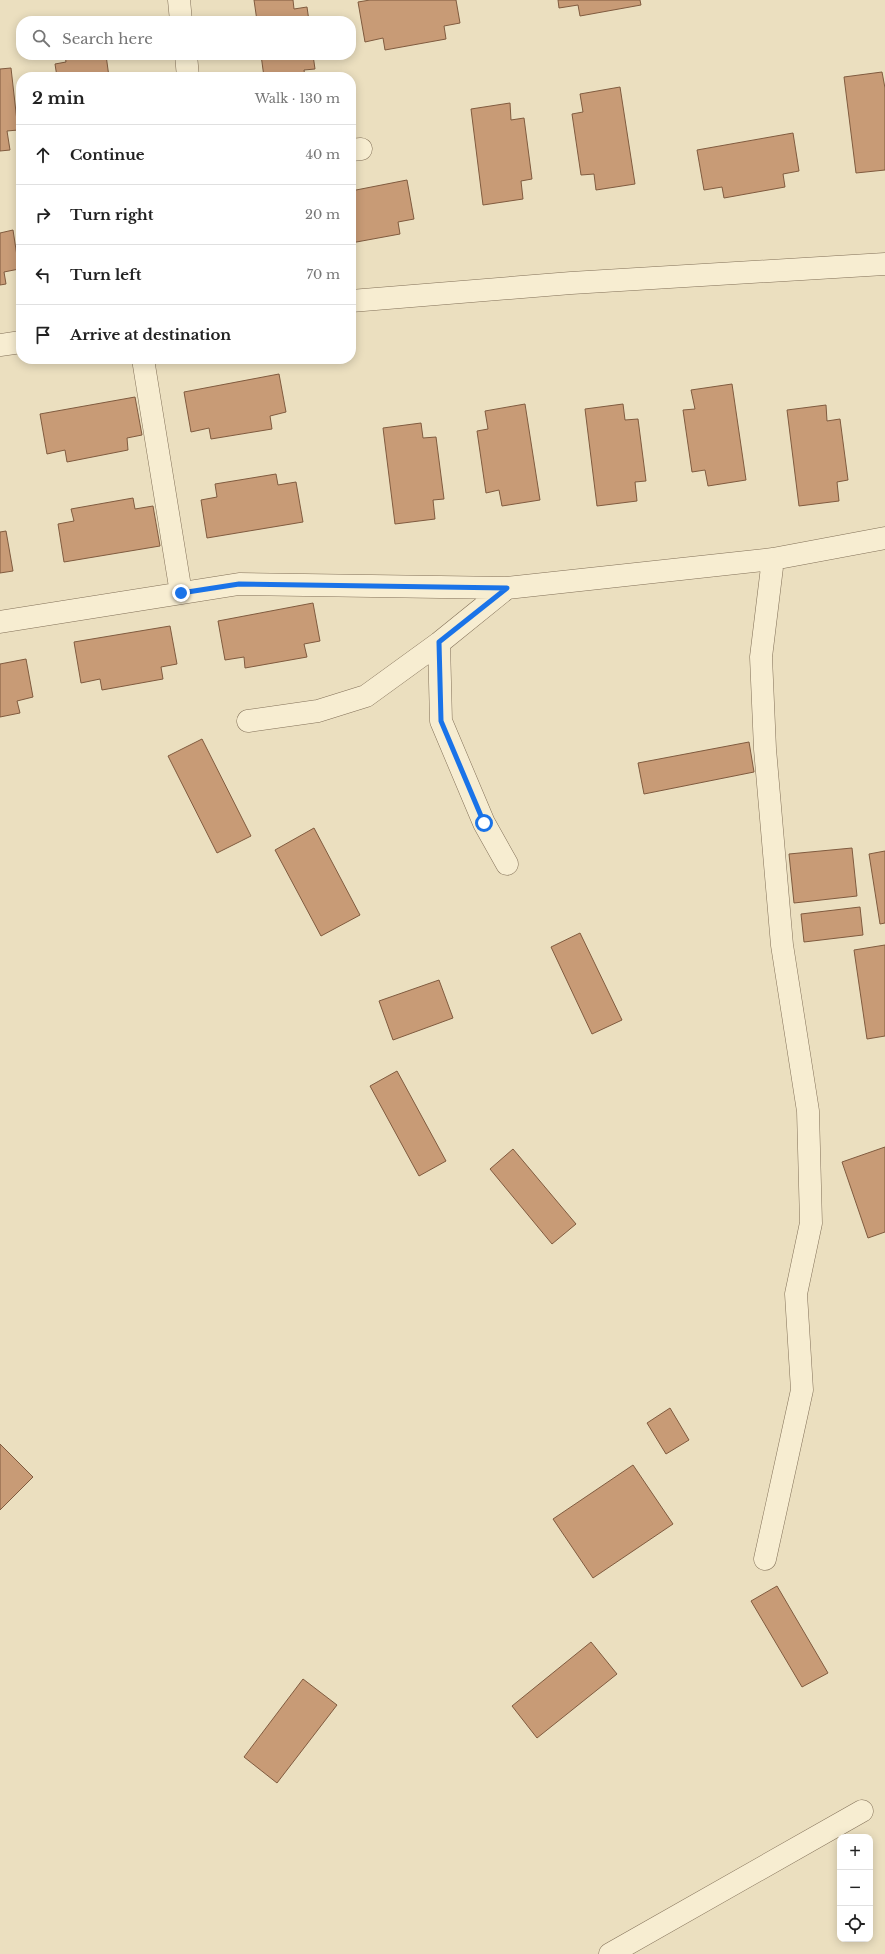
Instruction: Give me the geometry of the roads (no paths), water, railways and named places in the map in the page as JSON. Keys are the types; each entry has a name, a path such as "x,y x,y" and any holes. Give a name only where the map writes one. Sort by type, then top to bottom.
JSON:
{"street":[{"path":"179,0 181,16"},
{"path":"186,60 188,72"},
{"path":"356,301 571,283 885,264"},
{"path":"0,345 16,343"},
{"path":"144,364 181,593"},
{"path":"0,622 239,584 507,588 773,559 885,538"},
{"path":"765,1559 802,1390 796,1294 811,1223 808,1112 782,945 765,749 761,657 773,559"},
{"path":"248,721 318,711 366,696 439,642 507,588"},
{"path":"439,642 441,721 484,823 507,864"},
{"path":"610,1954 862,1811"}]}
